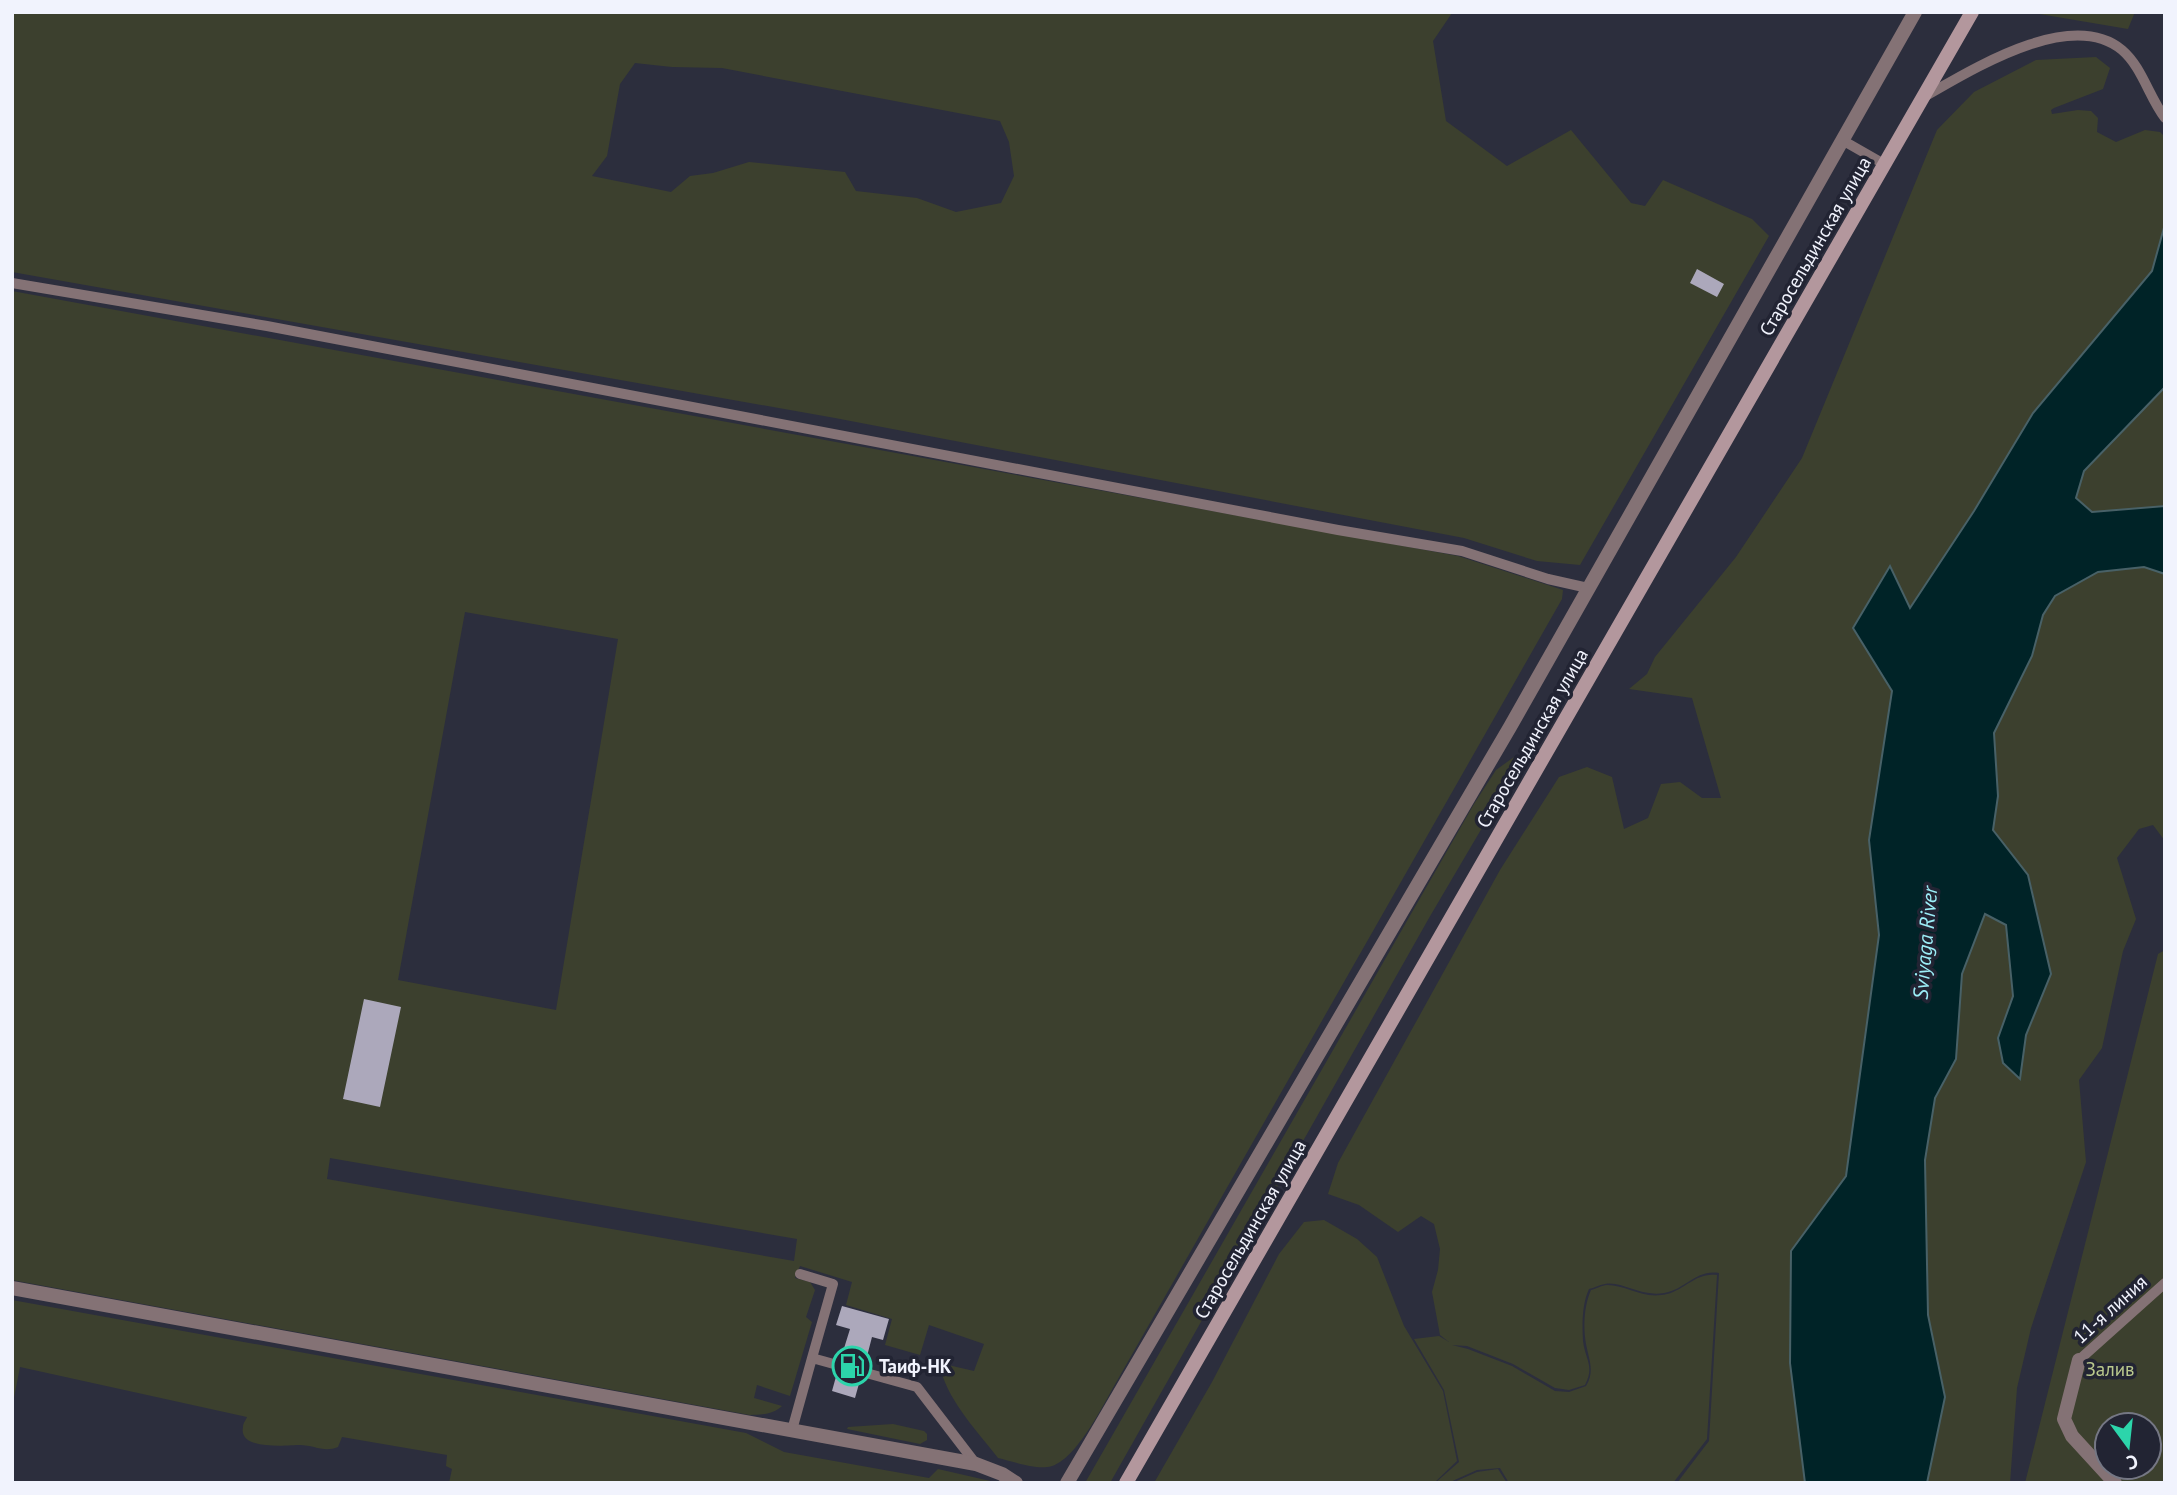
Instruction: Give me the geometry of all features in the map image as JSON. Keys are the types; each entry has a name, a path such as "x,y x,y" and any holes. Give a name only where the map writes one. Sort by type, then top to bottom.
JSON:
{"main road":[{"name":"Старосельдинская улица","path":"1126,1483 1972,12"}],"street":[{"path":"1067,1483 1510,727 1915,12"},
{"path":"12,1288 976,1464 1002,1474 1016,1483"},
{"path":"2079,1360 2064,1419 2072,1436 2115,1483"}],"lane":[{"path":"1922,98 1997,57 2050,39 2084,35 2107,40 2124,51 2165,118"},
{"path":"1842,140 1884,164"},
{"path":"12,283 281,329 1325,528 1462,551 1548,579 1588,588"},
{"path":"792,1430 833,1284 800,1274"},
{"name":"11-я линия","path":"2079,1360 2165,1283"},
{"path":"811,1358 917,1387 976,1464"}],"green space":[{"path":"12,12 1445,12 1452,13 1433,41 1446,121 1507,166 1571,130 1631,203 1645,206 1663,180 1752,219 1769,236 1580,565 1537,561 1464,538 835,418 12,272","holes":["635,63 722,68 1000,121 1009,142 1014,176 1001,203 956,212 917,198 856,191 845,172 749,162 713,173 690,176 671,192 592,176 607,156 620,84"]},
{"path":"2027,12 2135,12 2128,29"},
{"path":"2096,57 2110,68 2103,89 2054,108 2051,110 2052,114 2091,111 2098,118 2097,132 2116,142 2145,130 2160,132 2165,137 2165,224 2152,271 2033,413 1974,511 1910,609 1890,567 1853,628 1892,691 1869,840 1879,935 1846,1176 1791,1251 1790,1363 1805,1483 1677,1483 1709,1441 1719,1273 1711,1273 1704,1274 1664,1293 1647,1293 1612,1284 1603,1284 1589,1289 1584,1308 1583,1341 1589,1373 1585,1385 1569,1390 1555,1388 1513,1364 1467,1346 1452,1345 1512,1366 1555,1391 1569,1392 1586,1386 1590,1375 1584,1324 1591,1290 1607,1285 1643,1294 1658,1295 1667,1294 1697,1278 1717,1275 1707,1439 1673,1483 1509,1483 1500,1468 1477,1470 1448,1483 1435,1483 1459,1462 1444,1390 1414,1339 1439,1336 1449,1342 1440,1335 1432,1292 1440,1249 1434,1224 1421,1216 1398,1232 1359,1205 1328,1194 1338,1163 1500,870 1559,777 1587,767 1612,777 1624,829 1648,818 1661,784 1680,782 1702,798 1721,798 1692,698 1629,689 1647,674 1655,657 1736,557 1802,458 1937,130 1974,92 2036,60"},
{"path":"12,291 1458,556 1563,590 1562,599 1097,1416 1078,1444 1058,1464 1036,1467 998,1458 958,1406 941,1371 948,1365 974,1371 984,1344 929,1325 920,1355 885,1345 892,1319 846,1305 852,1282 800,1266 795,1278 810,1282 815,1290 806,1317 812,1322 790,1396 757,1385 754,1398 782,1406 771,1412 754,1415 12,1280","holes":["465,612 618,639 556,1010 398,980","330,1158 797,1239 794,1261 327,1179"]},
{"path":"2165,387 2165,506 2092,512 2076,498 2084,471"},
{"path":"2144,567 2165,574 2165,841 2153,825 2139,829 2117,858 2136,919 2123,951 2102,1048 2079,1080 2086,1162 2031,1328 2017,1388 2010,1483 1927,1483 1945,1397 1928,1315 1925,1160 1935,1098 1956,1059 1962,974 1985,913 2006,924 2013,996 1998,1038 2020,1078 2026,1035 2051,974 2029,876 1993,830 1998,796 1994,733 2032,656 2043,615 2055,596 2098,572"},
{"path":"1514,757 1519,759 1519,765 1429,918 1110,1483 1085,1483 1474,804 1496,770"},
{"name":"Залив","path":"2165,950 2165,1483 2025,1483 2158,954"},
{"path":"1324,1220 1357,1239 1377,1257 1404,1326 1443,1391 1457,1461 1434,1483 1154,1483 1212,1382 1279,1254 1304,1222"},
{"path":"12,1300 746,1433 784,1452 929,1478 938,1469 999,1483 449,1483 452,1469 446,1466 447,1455 342,1437 338,1447 328,1449 305,1445 265,1445 248,1440 244,1435 243,1426 247,1417 20,1367 12,1408"},
{"path":"893,1424 924,1431 927,1440 920,1444 847,1429 848,1427"},
{"path":"1498,1469 1507,1483 1452,1483 1477,1472"}],"water":[{"name":"Sviyaga River","path":"2165,224 2165,387 2084,471 2076,498 2092,512 2165,506 2165,574 2144,567 2098,572 2055,596 2043,615 2032,656 1994,733 1998,796 1993,830 2028,875 2051,974 2026,1035 2020,1079 2003,1063 1998,1038 2013,996 2006,925 1985,914 1962,974 1956,1059 1935,1098 1925,1160 1928,1315 1945,1397 1927,1483 1805,1483 1790,1363 1791,1251 1846,1176 1879,935 1869,840 1892,691 1853,628 1890,566 1910,608 1974,511 2033,413 2152,271"}],"building":[{"path":"1697,269 1724,284 1717,297 1690,283"},
{"path":"364,999 401,1007 380,1107 343,1099"},
{"name":"Таиф-НК","path":"842,1306 889,1319 883,1340 872,1337 865,1364 841,1358 850,1329 836,1325"},
{"path":"837,1373 860,1380 855,1398 832,1391"}],"place":[{"name":"Таиф-НК","path":"852,1366"}]}
